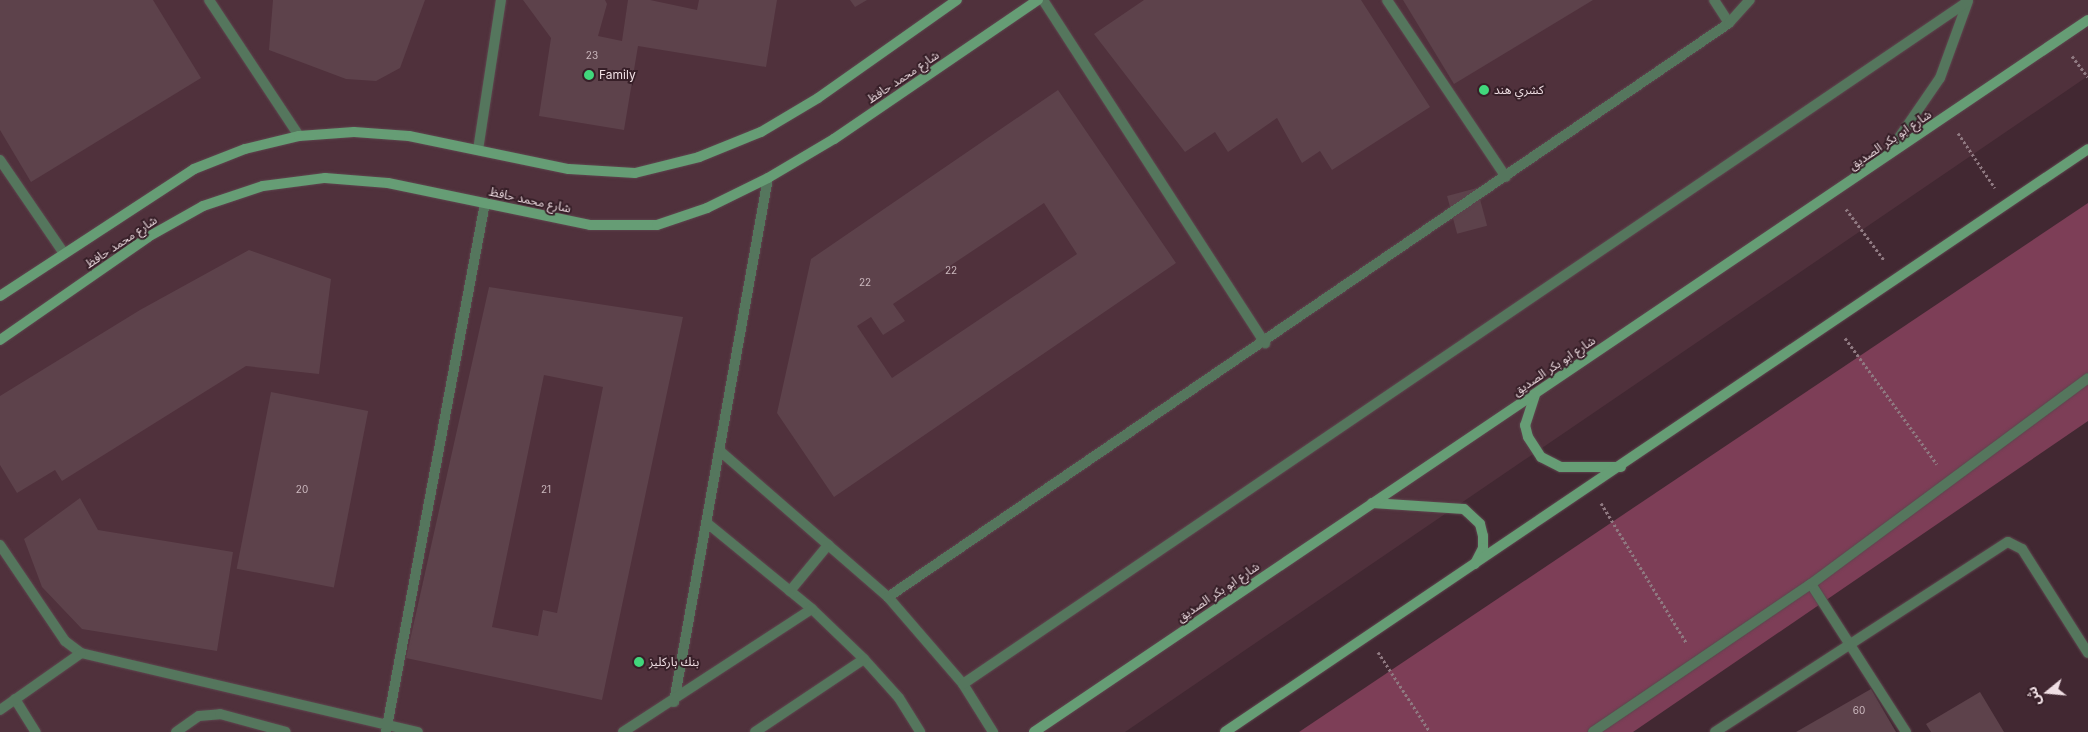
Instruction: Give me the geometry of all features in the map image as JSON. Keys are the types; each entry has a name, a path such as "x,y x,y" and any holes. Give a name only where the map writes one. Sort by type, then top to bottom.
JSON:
{"main road":[{"name":"شارع محمد حافظ","path":"0,296 63,252 194,169 246,149 299,136 354,132 409,136 569,169 635,173 699,157 761,132 818,98 957,0"},
{"name":"شارع محمد حافظ","path":"0,340 148,237 203,206 263,186 325,178 388,183 590,225 657,225 706,208 768,178 834,139 1038,0"},
{"name":"شارع ابو بكر الصديق","path":"1034,732 2088,20"},
{"path":"1225,732 1622,467 2088,149"},
{"path":"1537,393 1530,402 1525,426 1541,457 1561,467 1622,467"},
{"path":"1372,503 1464,509 1480,524 1484,536 1479,559 1471,568"}],"street":[{"path":"209,0 299,136"},
{"path":"478,150 501,0"},
{"path":"1042,0 1265,343"},
{"path":"1387,0 1506,177"},
{"path":"1714,0 1729,23"},
{"path":"888,597 1265,343 1729,23 1750,0"},
{"path":"1886,157 1940,78 1968,1"},
{"path":"963,684 1968,1"},
{"path":"0,160 63,252"},
{"path":"674,702 768,178"},
{"path":"386,728 485,203"},
{"path":"1593,732 1812,584 2088,378"},
{"path":"720,451 888,597 963,684 993,732"},
{"path":"707,523 812,609 864,659 899,698 920,732"},
{"path":"1715,732 2008,542 2022,549 2088,653"},
{"path":"0,545 61,636 81,653 386,728 418,732"},
{"path":"790,591 828,545"},
{"path":"1812,584 1848,645 1906,732"},
{"path":"623,732 674,702 812,609"},
{"path":"0,710 81,653"},
{"path":"755,732 864,659"},
{"path":"15,699 36,732"},
{"path":"176,732 199,716 220,714 286,732"}],"path":[{"path":"1946,116 2007,205"},
{"path":"1835,192 1897,279"},
{"path":"1834,322 1949,481"},
{"path":"1592,487 1698,661"},
{"path":"1368,637 1430,732"}],"shaded area":[{"path":"0,0 2088,0 2088,76 1125,732 0,732"},
{"path":"2088,203 2088,421 1633,732 1299,732"}],"building":[{"path":"0,0 153,0 201,78 31,182 0,130"},
{"path":"273,0 425,0 400,68 376,81 346,79 269,50"},
{"path":"523,0 605,0 607,4 598,36 622,41 628,0 650,0 697,10 699,0 777,0 766,67 638,46 624,130 539,116 551,38"},
{"path":"850,0 867,0 855,7"},
{"path":"1144,0 1361,0 1430,107 1332,170 1320,151 1302,163 1277,118 1228,152 1215,132 1185,152 1094,34"},
{"path":"1403,0 1593,0 1454,84"},
{"path":"1058,90 1176,263 834,497 777,413 811,259","holes":["1044,203 1077,254 892,378 857,326 871,317 883,335 905,321 893,304"]},
{"path":"1477,188 1487,226 1457,234 1447,196"},
{"path":"249,250 331,279 319,374 246,366 62,481 55,470 17,493 0,465 0,396 140,310"},
{"path":"489,287 683,317 602,700 406,658","holes":["544,375 603,387 557,613 543,610 538,636 492,627"]},
{"path":"271,392 368,411 334,588 237,569"},
{"path":"80,498 98,530 233,552 217,651 82,629 42,587 24,539"},
{"path":"1871,689 1896,732 1796,732"},
{"path":"1980,692 2004,732 1931,732 1926,724"}],"place":[{"name":"Family","path":"589,75"},
{"name":"كشري هند","path":"1484,90"},
{"name":"بنك باركليز","path":"639,662"}]}
